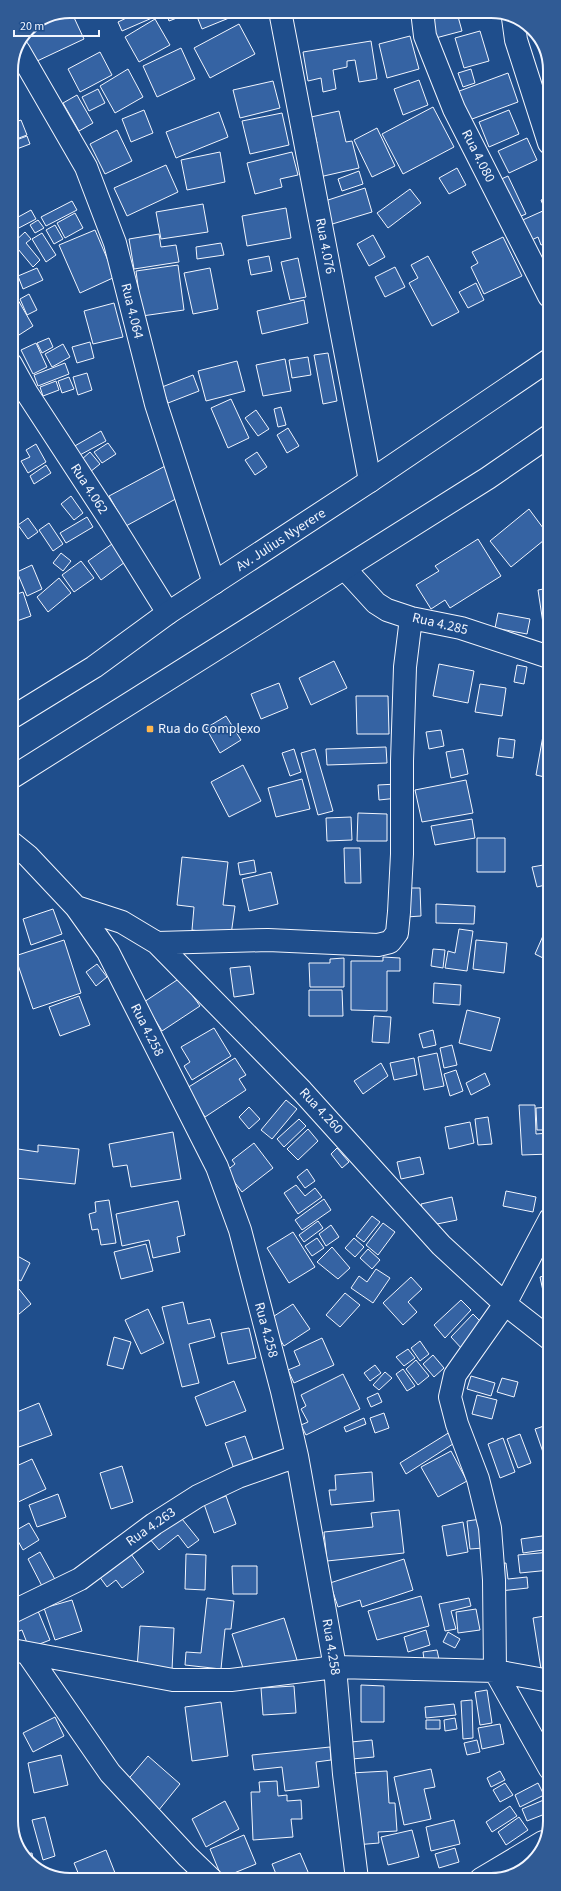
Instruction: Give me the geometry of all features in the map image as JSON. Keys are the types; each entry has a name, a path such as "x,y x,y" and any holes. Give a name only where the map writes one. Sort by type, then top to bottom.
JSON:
{"street":[{"name":"Rua 4.076","path":"281,18 370,481"},
{"name":"Rua 4.080","path":"423,18 425,36 454,109 543,284"},
{"path":"514,23 516,40 543,124"},
{"name":"Rua 4.064","path":"21,54 86,167 115,243 156,404 214,583"},
{"name":"Av. Julius Nyerere","path":"18,714 94,667 168,613 370,481 543,364"},
{"name":"Rua 4.062","path":"18,377 168,613"},
{"path":"18,774 488,478 543,440"},
{"name":"Rua 4.285","path":"345,569 376,603 387,610 411,618 461,628 543,654"},
{"path":"157,943 268,940 378,945 390,942 397,933 399,912 402,854 402,761 405,667 411,618"},
{"name":"Rua 4.258","path":"18,848 28,856 76,907 108,952 217,1168 240,1230 282,1391 297,1456 335,1667 344,1774 356,1873"},
{"name":"Rua 4.260","path":"76,907 122,922 157,943 302,1091 441,1245 505,1304 543,1334"},
{"path":"543,1232 505,1304 455,1375 450,1397 457,1424 478,1479 490,1528 494,1580 494,1671 543,1757"},
{"name":"Rua 4.263","path":"18,1609 80,1578 154,1524 198,1496 238,1477 297,1456"},
{"path":"19,1652 173,1680 231,1680 335,1667 494,1671 543,1680"},
{"path":"19,1652 110,1773 205,1873"},
{"path":"492,1873 533,1851"}],"building":[{"path":"74,18 84,39 35,62 27,42 33,33 50,22 60,19"},
{"path":"126,18 152,18 122,31 118,22"},
{"path":"168,18 177,18 169,21"},
{"path":"198,18 229,18 202,29"},
{"path":"438,18 458,18 462,31 432,39 427,21"},
{"path":"155,19 170,45 139,62 125,37"},
{"path":"239,24 255,54 210,78 194,48"},
{"path":"480,31 489,61 464,68 455,38"},
{"path":"410,36 419,69 387,78 379,44"},
{"path":"371,41 377,79 359,82 355,60 347,61 347,67 333,70 336,89 323,92 321,78 308,81 303,52"},
{"path":"181,48 195,79 157,97 143,66"},
{"path":"100,52 112,75 80,92 68,69"},
{"path":"128,69 143,97 115,113 100,86"},
{"path":"471,69 475,83 463,87 458,73"},
{"path":"508,73 518,102 464,122 454,93"},
{"path":"419,80 428,105 403,115 394,89"},
{"path":"273,81 280,108 240,118 233,90"},
{"path":"98,89 105,103 89,111 82,97"},
{"path":"77,95 93,123 79,131 63,103"},
{"path":"433,107 454,147 403,174 382,134"},
{"path":"144,110 153,133 131,142 122,119"},
{"path":"509,110 519,134 489,147 479,122"},
{"path":"339,111 346,142 352,141 359,168 315,178 307,145 317,143 311,117"},
{"path":"219,112 228,137 176,158 166,132"},
{"path":"282,113 289,145 250,154 242,121"},
{"path":"21,120 27,135 18,138 18,121"},
{"path":"377,128 395,166 372,177 354,140"},
{"path":"117,130 132,161 105,174 90,144"},
{"path":"27,136 30,144 18,148 18,139"},
{"path":"527,138 537,160 509,173 498,151"},
{"path":"220,152 225,182 187,190 181,160"},
{"path":"292,152 298,175 280,179 282,187 255,194 247,163"},
{"path":"166,165 178,192 127,216 114,188"},
{"path":"457,168 466,185 449,194 439,178"},
{"path":"359,171 363,184 342,191 338,179"},
{"path":"508,176 526,214 514,219 497,181"},
{"path":"365,188 372,212 329,225 322,202"},
{"path":"410,189 421,203 388,228 377,213"},
{"path":"72,201 77,210 46,226 41,217"},
{"path":"203,204 208,232 161,239 156,212"},
{"path":"286,208 291,238 247,246 242,216"},
{"path":"31,210 36,219 18,228 18,217"},
{"path":"543,211 543,244 541,245 538,237 525,243 516,223"},
{"path":"75,213 83,228 65,238 57,223"},
{"path":"38,220 44,228 35,233 30,225"},
{"path":"55,225 63,239 54,244 46,230"},
{"path":"95,230 115,277 80,293 59,245"},
{"path":"25,232 31,239 26,243 40,260 33,267 18,249 18,238"},
{"path":"42,233 56,255 46,262 32,239"},
{"path":"159,234 161,247 176,245 179,262 134,269 129,239"},
{"path":"373,235 385,257 369,266 357,244"},
{"path":"503,237 522,276 484,294 471,267 478,263 472,252"},
{"path":"221,243 224,255 197,259 196,247"},
{"path":"269,256 272,271 251,275 248,260"},
{"path":"428,256 459,312 432,326 409,283 418,278 411,265"},
{"path":"298,258 306,297 290,300 281,262"},
{"path":"178,265 184,310 142,316 136,271"},
{"path":"395,267 405,287 385,297 375,277"},
{"path":"37,268 43,280 23,289 18,276"},
{"path":"210,268 218,309 193,314 184,273"},
{"path":"476,283 484,300 468,308 459,292"},
{"path":"29,294 37,310 27,315 20,299"},
{"path":"18,300 33,326 19,335 18,333"},
{"path":"304,300 308,323 262,334 257,311"},
{"path":"114,303 123,337 93,344 84,311"},
{"path":"49,338 53,347 42,353 37,343"},
{"path":"90,342 94,358 77,363 72,347"},
{"path":"36,343 47,367 33,374 21,350"},
{"path":"63,344 70,357 52,367 45,354"},
{"path":"328,353 337,401 323,404 314,355"},
{"path":"308,357 311,375 292,378 289,360"},
{"path":"285,359 291,391 263,396 256,365"},
{"path":"237,361 245,391 206,401 198,371"},
{"path":"65,363 69,374 38,386 34,375"},
{"path":"87,373 92,390 78,395 73,377"},
{"path":"193,375 199,391 168,403 162,387"},
{"path":"69,377 74,389 62,393 58,381"},
{"path":"56,381 59,390 43,396 40,387"},
{"path":"231,399 249,438 228,448 211,408"},
{"path":"281,407 286,425 278,427 274,409"},
{"path":"256,410 269,429 258,436 245,418"},
{"path":"288,428 299,446 287,453 277,435"},
{"path":"101,431 106,441 78,456 73,447"},
{"path":"108,443 116,454 102,463 94,452"},
{"path":"36,444 46,462 28,473 21,461 30,457 26,450"},
{"path":"90,452 100,464 90,472 81,460"},
{"path":"257,452 267,467 255,475 245,460"},
{"path":"46,465 51,473 34,484 30,476"},
{"path":"167,465 183,495 126,526 109,496"},
{"path":"71,496 83,513 74,520 61,504"},
{"path":"529,509 543,528 543,541 511,567 490,541"},
{"path":"87,517 93,527 66,543 60,533"},
{"path":"28,518 38,532 28,539 18,525"},
{"path":"49,523 63,544 53,551 39,530"},
{"path":"478,539 501,576 450,608 445,600 431,609 416,585 439,571 435,566"},
{"path":"112,544 125,562 101,580 88,561"},
{"path":"61,553 71,561 63,571 53,563"},
{"path":"81,561 94,578 74,592 62,575"},
{"path":"32,565 42,589 27,596 18,572"},
{"path":"59,578 71,593 48,612 37,597"},
{"path":"543,589 543,623 538,590"},
{"path":"23,592 31,616 18,621 18,594"},
{"path":"498,613 530,619 527,634 495,628"},
{"path":"334,661 347,688 311,705 299,678"},
{"path":"439,664 474,671 468,703 433,696"},
{"path":"517,665 527,667 524,684 514,682"},
{"path":"279,683 288,708 261,719 251,694"},
{"path":"480,684 506,688 502,716 475,712"},
{"path":"356,696 388,696 389,734 357,734"},
{"path":"226,716 241,740 220,753 206,728"},
{"path":"441,730 444,746 429,749 426,732"},
{"path":"543,736 543,777 536,775"},
{"path":"499,738 515,740 513,758 497,756"},
{"path":"386,747 387,763 327,765 326,749"},
{"path":"294,749 301,772 290,776 282,753"},
{"path":"315,749 333,811 318,815 301,753"},
{"path":"463,749 468,774 451,778 446,752"},
{"path":"243,765 261,801 229,817 211,782"},
{"path":"302,779 310,809 276,817 268,788"},
{"path":"466,780 473,813 422,822 415,790"},
{"path":"397,784 398,798 379,800 378,785"},
{"path":"358,813 387,814 387,841 357,841"},
{"path":"351,817 352,840 327,841 326,818"},
{"path":"472,819 475,838 435,845 431,826"},
{"path":"477,838 505,838 505,872 477,872"},
{"path":"344,848 360,848 361,883 345,883"},
{"path":"182,857 228,862 223,905 235,906 231,935 192,930 194,907 177,905"},
{"path":"254,860 256,872 240,875 238,863"},
{"path":"543,865 543,886 537,887 532,867"},
{"path":"271,872 278,904 249,911 242,879"},
{"path":"405,888 420,888 421,916 406,917"},
{"path":"436,904 475,906 474,924 436,923"},
{"path":"53,909 62,934 31,945 23,919"},
{"path":"459,929 473,931 467,971 445,968 448,951 455,953"},
{"path":"543,936 543,958 535,954"},
{"path":"64,940 81,993 33,1009 18,965 18,955"},
{"path":"476,940 507,943 504,973 473,969"},
{"path":"433,949 445,950 443,968 431,966"},
{"path":"383,957 400,958 400,971 387,971 387,1011 351,1010 351,961 383,961"},
{"path":"344,958 344,987 310,987 309,963 330,963 330,959"},
{"path":"97,964 107,977 96,986 86,972"},
{"path":"250,966 254,994 234,997 230,968"},
{"path":"180,978 200,1006 162,1031 144,1002"},
{"path":"434,983 461,985 460,1005 433,1003"},
{"path":"309,990 342,990 343,1016 309,1016"},
{"path":"79,996 90,1025 60,1036 49,1007"},
{"path":"467,1010 500,1018 491,1051 459,1043"},
{"path":"374,1016 391,1017 389,1043 372,1042"},
{"path":"214,1028 231,1056 192,1080 184,1066 190,1062 181,1047"},
{"path":"433,1030 436,1045 423,1048 419,1034"},
{"path":"452,1045 457,1065 444,1068 440,1048"},
{"path":"437,1053 444,1086 424,1090 418,1057"},
{"path":"235,1058 246,1075 239,1079 246,1090 205,1117 187,1088"},
{"path":"414,1058 417,1075 394,1080 390,1063"},
{"path":"381,1063 388,1076 363,1094 354,1081"},
{"path":"456,1070 463,1091 450,1096 444,1074"},
{"path":"485,1073 490,1085 471,1095 466,1083"},
{"path":"286,1100 297,1109 272,1139 261,1130"},
{"path":"519,1105 535,1105 536,1134 543,1134 543,1154 522,1155"},
{"path":"249,1107 260,1119 249,1129 239,1117"},
{"path":"536,1108 543,1108 543,1130 537,1130"},
{"path":"488,1117 492,1144 478,1145 475,1119"},
{"path":"299,1119 306,1126 284,1147 277,1139"},
{"path":"470,1122 474,1143 449,1149 445,1127"},
{"path":"308,1129 318,1141 298,1160 287,1149"},
{"path":"173,1132 181,1179 131,1187 127,1165 113,1167 109,1144"},
{"path":"254,1143 273,1168 242,1192 226,1171 235,1164 232,1160"},
{"path":"38,1145 79,1149 75,1184 18,1178 18,1149 38,1152"},
{"path":"337,1148 349,1162 342,1168 331,1154"},
{"path":"420,1157 424,1174 401,1179 397,1162"},
{"path":"307,1169 315,1181 305,1188 297,1177"},
{"path":"296,1185 305,1196 315,1188 322,1197 298,1214 284,1193"},
{"path":"506,1191 536,1197 533,1212 503,1206"},
{"path":"452,1197 457,1220 427,1226 421,1204"},
{"path":"324,1199 331,1210 302,1230 295,1220"},
{"path":"109,1200 116,1243 101,1245 98,1229 92,1230 89,1214 96,1212 95,1202"},
{"path":"178,1201 185,1235 177,1237 180,1252 153,1258 149,1240 122,1246 116,1214"},
{"path":"372,1216 380,1222 364,1242 356,1236"},
{"path":"318,1221 323,1228 304,1242 299,1235"},
{"path":"383,1223 395,1232 378,1255 366,1245"},
{"path":"331,1225 339,1237 326,1246 319,1234"},
{"path":"293,1232 315,1267 289,1283 267,1248"},
{"path":"317,1238 324,1248 312,1256 305,1246"},
{"path":"354,1238 364,1247 355,1257 345,1248"},
{"path":"146,1244 153,1271 121,1279 114,1252"},
{"path":"332,1247 350,1268 338,1279 317,1262"},
{"path":"368,1249 380,1260 372,1269 360,1258"},
{"path":"18,1256 30,1263 21,1281 18,1279"},
{"path":"376,1269 390,1278 373,1303 351,1288 359,1276 367,1282"},
{"path":"543,1276 543,1291 540,1277"},
{"path":"411,1277 422,1289 408,1302 417,1312 403,1325 383,1303"},
{"path":"19,1289 31,1304 18,1315"},
{"path":"345,1293 360,1305 340,1327 326,1315"},
{"path":"461,1300 471,1310 445,1338 434,1325"},
{"path":"183,1302 188,1324 210,1319 215,1337 189,1344 199,1383 182,1387 162,1307"},
{"path":"293,1304 310,1329 284,1346 272,1326 271,1318"},
{"path":"148,1309 164,1343 141,1354 125,1320"},
{"path":"473,1314 485,1326 463,1350 451,1337"},
{"path":"249,1328 256,1358 228,1364 221,1333"},
{"path":"114,1337 131,1342 123,1369 107,1365"},
{"path":"322,1338 334,1365 294,1383 288,1370 300,1365 294,1351"},
{"path":"420,1341 429,1354 420,1361 411,1348"},
{"path":"408,1349 415,1358 404,1366 396,1357"},
{"path":"433,1355 444,1368 434,1377 423,1364"},
{"path":"416,1360 429,1376 418,1385 406,1369"},
{"path":"375,1365 381,1373 370,1381 364,1373"},
{"path":"403,1369 415,1386 407,1391 396,1374"},
{"path":"385,1372 392,1378 379,1390 373,1385"},
{"path":"343,1374 360,1409 306,1435 301,1425 308,1422 301,1409 306,1406 301,1395"},
{"path":"471,1376 495,1383 491,1396 467,1389"},
{"path":"502,1378 518,1382 514,1397 497,1392"},
{"path":"234,1381 246,1411 206,1426 195,1397"},
{"path":"378,1393 382,1402 371,1407 367,1398"},
{"path":"477,1395 497,1400 492,1419 472,1414"},
{"path":"39,1403 52,1435 19,1447 18,1412"},
{"path":"384,1413 389,1428 375,1433 370,1418"},
{"path":"364,1418 366,1424 346,1432 344,1427"},
{"path":"543,1426 543,1452 535,1429"},
{"path":"450,1432 456,1442 406,1474 400,1463"},
{"path":"520,1434 531,1463 518,1468 507,1439"},
{"path":"245,1436 255,1465 235,1472 225,1443"},
{"path":"503,1438 515,1472 500,1478 488,1444"},
{"path":"451,1451 467,1481 438,1497 421,1467"},
{"path":"32,1459 46,1489 18,1502 18,1465"},
{"path":"122,1466 133,1502 111,1509 100,1473"},
{"path":"372,1472 374,1501 331,1505 329,1490 336,1490 335,1475"},
{"path":"58,1494 66,1517 37,1527 29,1505"},
{"path":"226,1496 236,1524 214,1533 204,1504"},
{"path":"399,1510 404,1553 327,1561 324,1532 373,1527 371,1513"},
{"path":"178,1514 199,1540 188,1548 178,1535 159,1550 149,1538"},
{"path":"481,1519 484,1548 470,1549 467,1521"},
{"path":"463,1522 468,1552 447,1556 442,1526"},
{"path":"29,1523 39,1540 23,1550 18,1541 18,1529"},
{"path":"543,1536 543,1550 523,1553 521,1539"},
{"path":"40,1552 57,1583 44,1590 28,1559"},
{"path":"543,1553 543,1571 520,1573 518,1555"},
{"path":"131,1554 144,1572 122,1588 116,1580 107,1587 99,1576"},
{"path":"186,1554 206,1555 205,1590 185,1589"},
{"path":"404,1559 413,1590 362,1607 360,1600 338,1607 330,1583"},
{"path":"506,1563 508,1579 527,1577 528,1588 500,1591 497,1564"},
{"path":"232,1566 257,1566 257,1594 233,1594"},
{"path":"421,1596 429,1626 377,1640 368,1611"},
{"path":"207,1598 234,1601 231,1629 225,1629 221,1669 185,1665 186,1652 201,1653"},
{"path":"469,1598 471,1606 451,1611 456,1629 445,1631 439,1604"},
{"path":"72,1600 82,1631 55,1640 44,1608"},
{"path":"476,1609 480,1630 458,1633 456,1612"},
{"path":"38,1611 50,1640 29,1648 22,1630 18,1632 18,1619"},
{"path":"543,1616 543,1669 541,1669 533,1618"},
{"path":"284,1618 297,1660 253,1674 250,1666 243,1668 232,1634"},
{"path":"140,1626 174,1628 172,1670 137,1669"},
{"path":"426,1630 430,1645 408,1652 404,1637"},
{"path":"448,1632 460,1639 455,1648 443,1642"},
{"path":"437,1650 440,1664 425,1667 423,1652"},
{"path":"361,1685 384,1686 384,1722 361,1722"},
{"path":"294,1686 296,1713 263,1715 261,1688"},
{"path":"487,1690 492,1723 480,1725 475,1692"},
{"path":"472,1700 473,1738 463,1739 461,1701"},
{"path":"221,1702 228,1756 192,1761 185,1707"},
{"path":"454,1704 456,1715 426,1718 425,1707"},
{"path":"55,1717 64,1736 33,1752 23,1733"},
{"path":"455,1718 457,1729 445,1731 444,1720"},
{"path":"426,1720 440,1720 440,1729 426,1729"},
{"path":"500,1724 504,1744 482,1749 478,1728"},
{"path":"372,1740 374,1757 352,1759 351,1742"},
{"path":"477,1740 480,1752 467,1755 464,1743"},
{"path":"330,1747 331,1760 316,1762 319,1787 285,1791 282,1767 254,1770 252,1755"},
{"path":"61,1755 68,1785 34,1793 28,1763"},
{"path":"148,1756 180,1784 158,1811 125,1783"},
{"path":"431,1769 435,1787 424,1789 431,1819 404,1825 394,1777"},
{"path":"387,1771 389,1803 395,1803 397,1831 378,1832 379,1843 355,1845 351,1773"},
{"path":"500,1771 505,1780 491,1787 487,1778"},
{"path":"277,1781 278,1796 287,1795 287,1801 301,1800 302,1819 291,1819 293,1837 253,1840 251,1792 260,1792 259,1782"},
{"path":"505,1783 513,1795 500,1802 493,1790"},
{"path":"538,1783 543,1793 543,1796 520,1807 515,1795"},
{"path":"543,1800 543,1815 527,1821 522,1809"},
{"path":"225,1801 239,1829 206,1847 192,1819"},
{"path":"510,1806 517,1816 492,1832 486,1822"},
{"path":"45,1817 55,1856 43,1860 32,1820"},
{"path":"519,1817 528,1830 506,1845 498,1832"},
{"path":"454,1820 460,1844 431,1851 426,1827"},
{"path":"412,1830 419,1857 388,1865 381,1837"},
{"path":"244,1835 256,1864 234,1873 220,1873 210,1849"},
{"path":"455,1848 459,1862 439,1868 435,1854"},
{"path":"106,1850 115,1873 78,1873 74,1863"},
{"path":"300,1853 308,1873 276,1873 272,1864"}],"place":[{"name":"Rua do Complexo","path":"150,729"}]}
